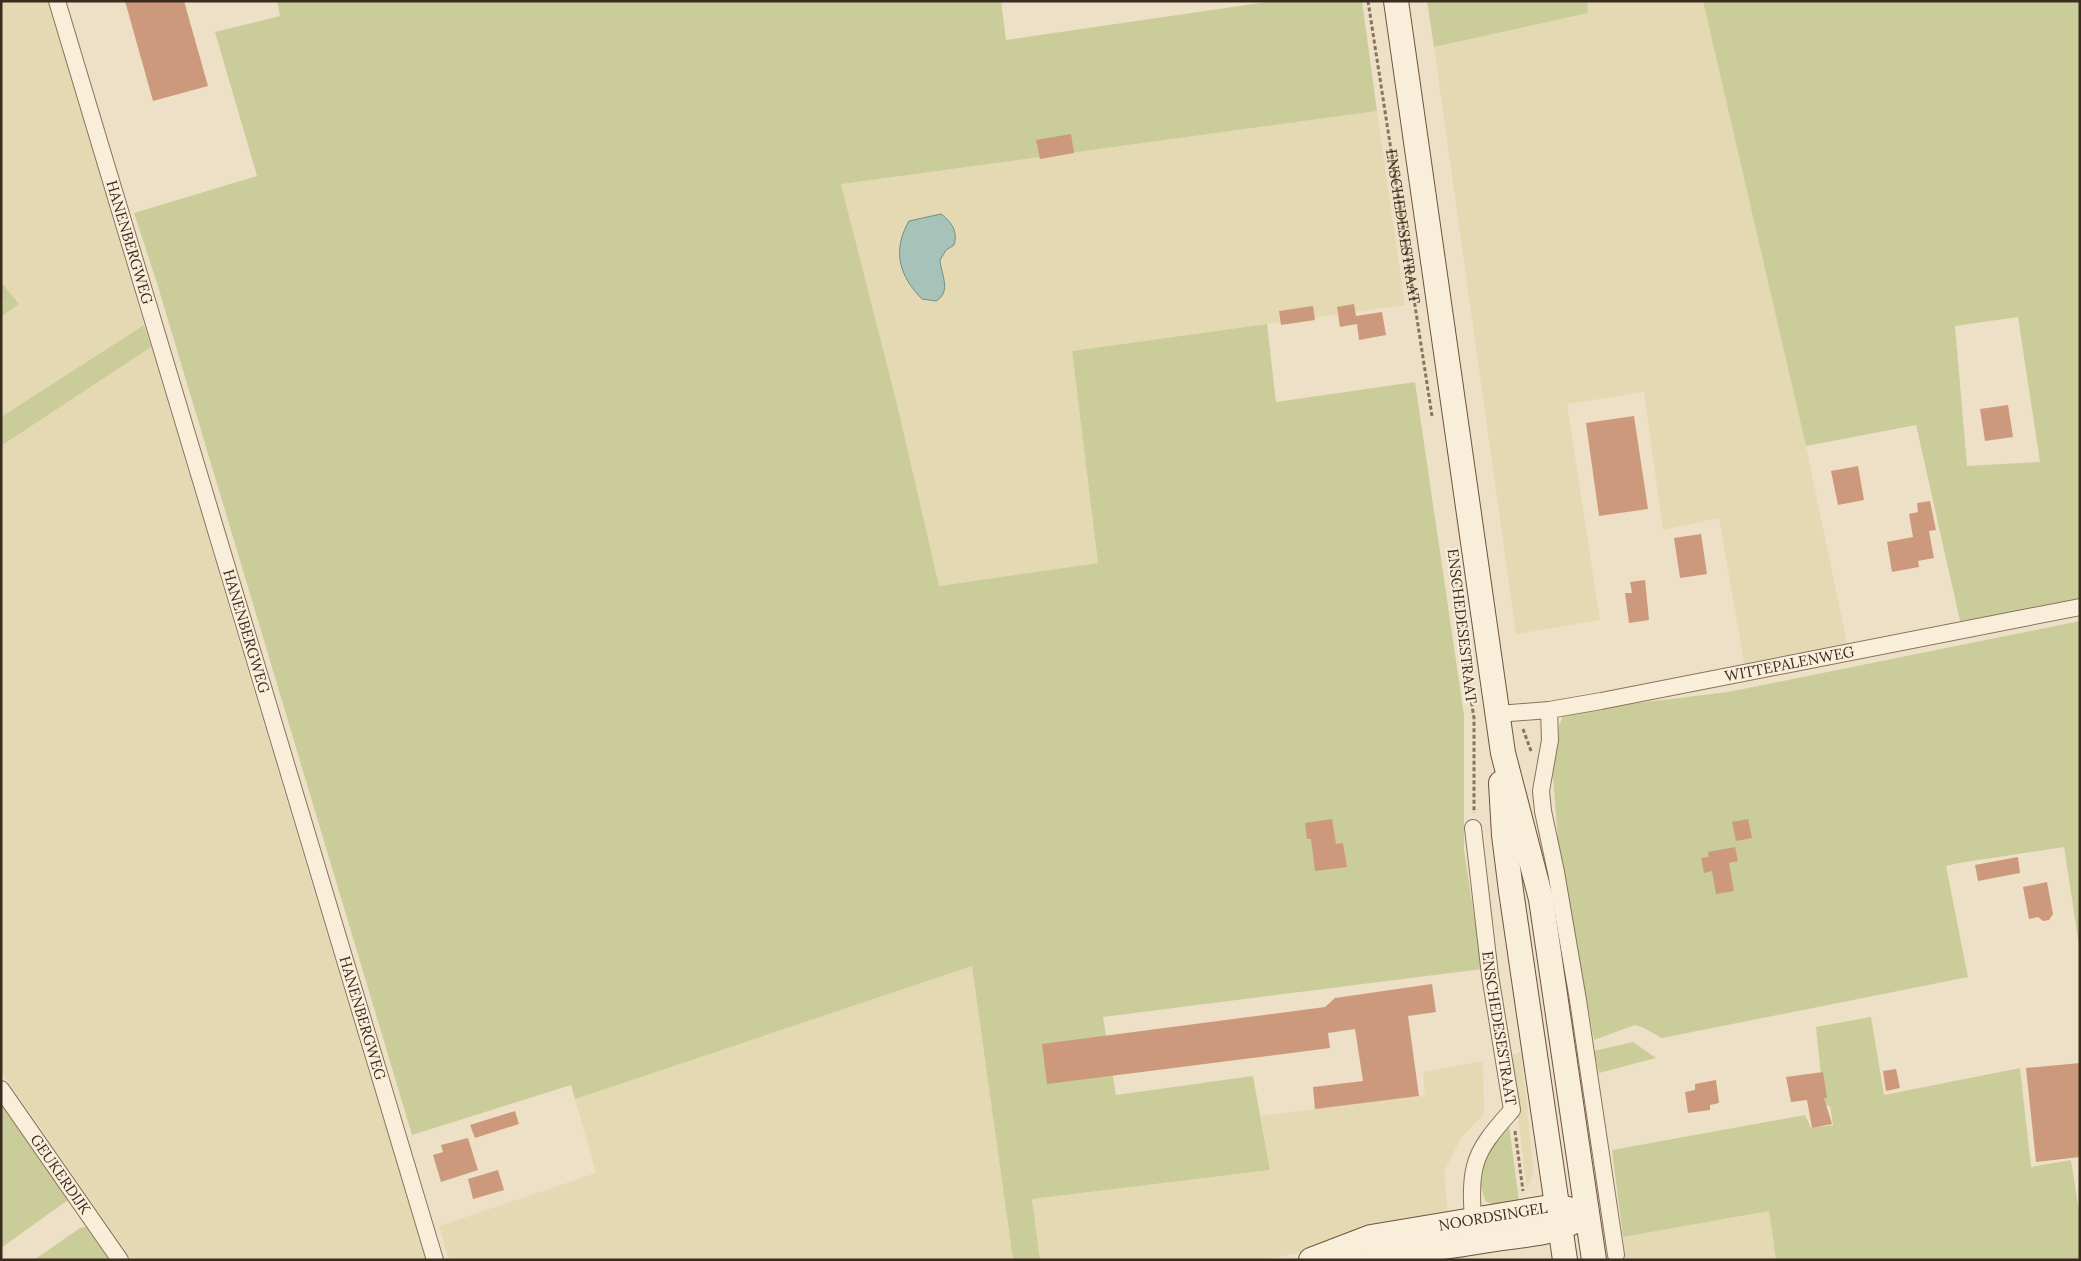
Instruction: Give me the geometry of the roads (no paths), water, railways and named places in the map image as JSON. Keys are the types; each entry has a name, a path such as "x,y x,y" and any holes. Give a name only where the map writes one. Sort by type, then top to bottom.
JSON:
{"street":[{"name":"HANENBERGWEG","path":"57,1 435,1260"},
{"name":"ENSCHEDESESTRAAT","path":"1396,1 1503,753 1541,899 1588,1214 1605,1257"},
{"name":"WITTEPALENWEG","path":"1498,714 1549,710 2080,607"},
{"name":"ENSCHEDESESTRAAT","path":"1549,710 1550,740 1541,791 1543,811 1556,872 1578,1000 1605,1257"},
{"name":"ENSCHEDESESTRAAT","path":"1503,753 1501,782 1504,835 1565,1260"},
{"name":"ENSCHEDESESTRAAT","path":"1473,828 1490,975 1512,1110 1481,1151 1475,1166 1472,1184 1474,1232"},
{"name":"GEUKERDIJK","path":"1,1089 120,1260"},
{"name":"NOORDSINGEL","path":"1311,1260 1371,1237 1474,1232 1527,1211 1559,1218"},
{"name":"NOORDSINGEL","path":"1324,1260 1390,1255 1474,1232 1588,1214"}],"water":[{"path":"941,214 953,228 955,240 954,245 946,250 940,260 945,288 944,293 936,301 922,299 914,290 903,272 900,252 901,242 909,221"}]}
